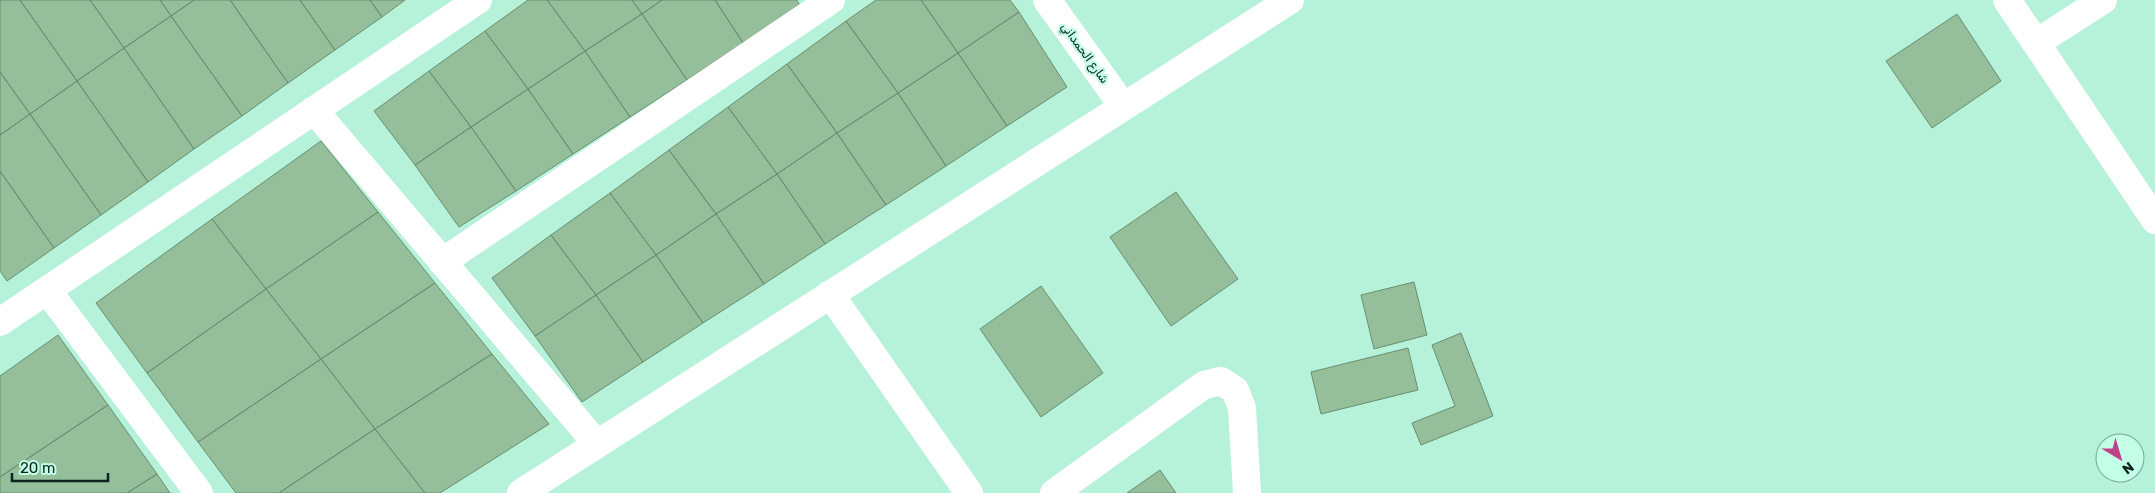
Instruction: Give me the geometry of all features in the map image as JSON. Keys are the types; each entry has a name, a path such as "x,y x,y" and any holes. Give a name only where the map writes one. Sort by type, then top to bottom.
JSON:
{"street":[{"path":"0,322 478,0"},
{"path":"442,262 831,0"},
{"name":"شارع الحمداني","path":"1047,0 1123,106"},
{"path":"521,493 1290,0"},
{"path":"2007,0 2155,220"},
{"path":"2036,44 2103,0"},
{"path":"314,110 597,444"},
{"path":"47,290 199,493"},
{"path":"830,294 969,493"},
{"path":"1054,493 1204,385 1221,381 1235,390 1242,408 1247,493"}],"building":[{"path":"0,0 20,0 77,81 30,114 0,72"},
{"path":"20,0 90,0 124,48 77,81"},
{"path":"90,0 160,0 171,16 124,48"},
{"path":"160,0 194,0 171,16"},
{"path":"194,0 230,0 288,83 242,116 171,16"},
{"path":"230,0 300,0 335,50 288,83"},
{"path":"300,0 370,0 382,17 335,50"},
{"path":"370,0 405,0 382,17"},
{"path":"528,0 547,0 585,51 528,89 485,31"},
{"path":"547,0 632,0 642,14 585,51"},
{"path":"632,0 662,0 642,14"},
{"path":"662,0 715,0 743,43 687,80 642,14"},
{"path":"715,0 797,0 800,6 743,43"},
{"path":"876,0 921,0 958,53 898,93 846,21"},
{"path":"921,0 1010,0 1019,12 958,53"},
{"path":"1019,12 1067,87 1007,126 958,53"},
{"path":"642,14 687,80 630,117 585,51"},
{"path":"1957,14 2001,81 1932,128 1886,61"},
{"path":"171,16 242,116 194,149 124,48"},
{"path":"846,21 898,93 837,133 787,64"},
{"path":"485,31 528,89 471,127 429,71"},
{"path":"124,48 194,149 148,182 77,81"},
{"path":"585,51 630,117 573,154 528,89"},
{"path":"958,53 1007,126 946,166 898,93"},
{"path":"787,64 837,133 777,174 728,107"},
{"path":"429,71 471,127 415,165 374,111"},
{"path":"0,72 30,114 0,135"},
{"path":"77,81 148,182 101,215 30,114"},
{"path":"528,89 573,154 516,191 471,127"},
{"path":"898,93 946,166 886,205 837,133"},
{"path":"728,107 777,174 716,214 669,150"},
{"path":"30,114 101,215 54,248 0,171 0,135"},
{"path":"471,127 516,191 459,227 415,165"},
{"path":"837,133 886,205 825,244 777,174"},
{"path":"321,141 378,212 266,289 212,219"},
{"path":"669,150 716,214 656,255 610,193"},
{"path":"0,171 54,248 7,281 0,271"},
{"path":"777,174 825,244 764,284 716,214"},
{"path":"1176,192 1238,279 1171,326 1110,237"},
{"path":"610,193 656,255 596,295 551,235"},
{"path":"378,212 435,283 321,359 266,289"},
{"path":"716,214 764,284 703,323 656,255"},
{"path":"212,219 266,289 147,373 96,303"},
{"path":"551,235 596,295 535,336 492,278"},
{"path":"656,255 703,323 643,362 596,295"},
{"path":"1414,282 1427,335 1374,349 1361,295"},
{"path":"435,283 492,354 375,429 321,359"},
{"path":"1041,286 1103,373 1041,417 980,329"},
{"path":"266,289 321,359 198,442 147,373"},
{"path":"596,295 643,362 582,402 535,336"},
{"path":"1461,333 1493,416 1421,445 1412,423 1455,406 1432,345"},
{"path":"58,335 108,405 0,477 0,376"},
{"path":"1408,348 1418,390 1321,414 1311,372"},
{"path":"492,354 549,424 440,493 425,493 375,429"},
{"path":"321,359 375,429 279,493 236,493 198,442"},
{"path":"108,405 157,474 127,493 0,493 0,477"},
{"path":"375,429 425,493 279,493"},
{"path":"1160,470 1176,493 1127,493"},
{"path":"157,474 170,493 127,493"}]}
